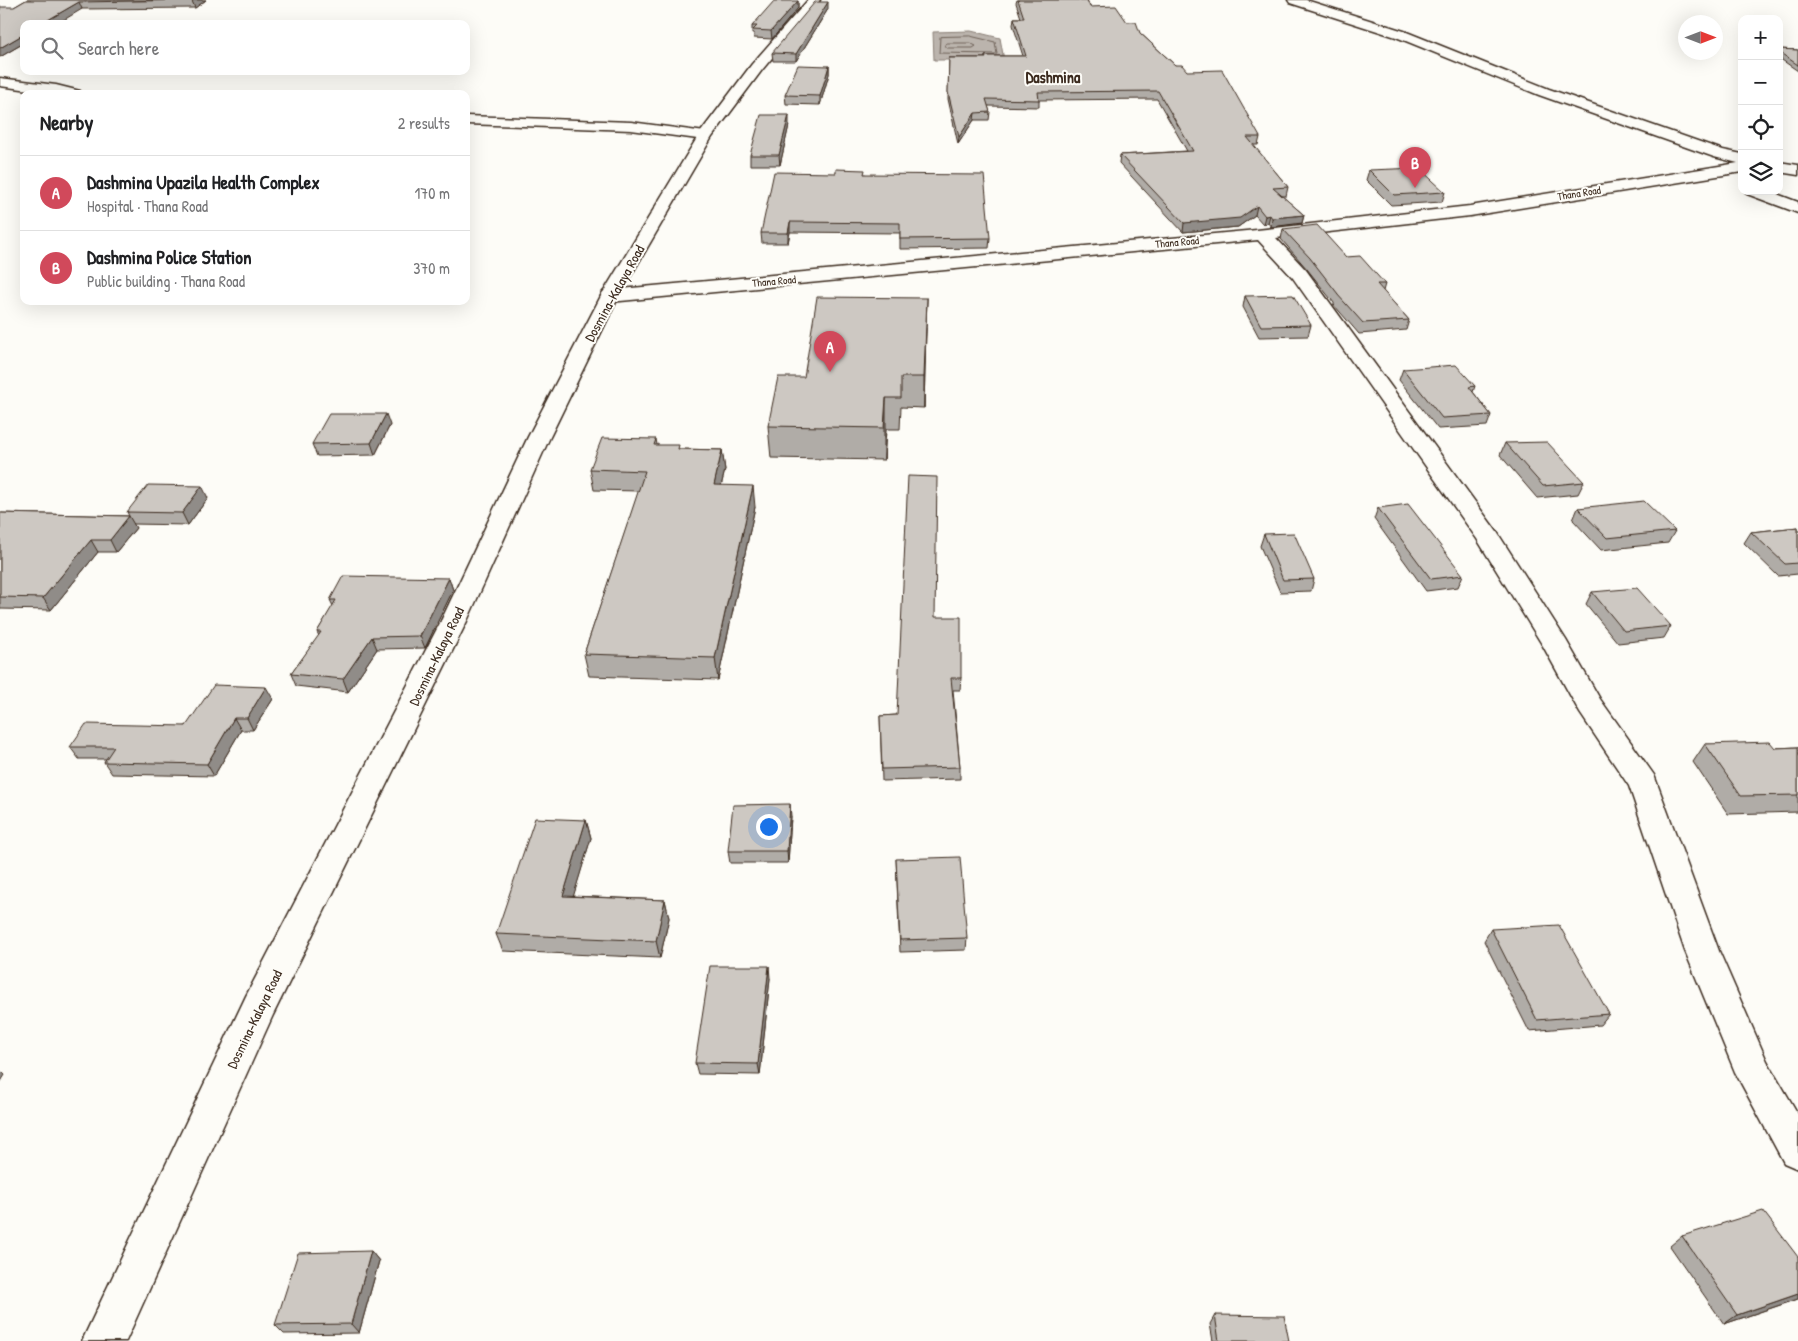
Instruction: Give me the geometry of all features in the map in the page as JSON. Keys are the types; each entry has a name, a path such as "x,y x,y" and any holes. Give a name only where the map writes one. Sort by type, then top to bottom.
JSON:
{"street":[{"name":"Dosmina-Kalaya Road","path":"104,1341 259,1007 454,621 539,437 610,296 705,136 757,67 814,0"},
{"path":"1294,0 1400,34 1544,92 1720,154 1738,158"},
{"path":"0,82 62,90"},
{"path":"470,120 631,126 705,136"},
{"name":"Thana Road","path":"610,296 1262,234 1470,211 1738,168"},
{"path":"1783,168 1798,170"},
{"path":"1704,173 1734,184"},
{"path":"1763,195 1798,208"},
{"path":"1262,234 1300,274 1488,537 1556,646 1590,706 1643,784 1702,951 1753,1072 1798,1150"}],"water":[{"path":"971,31 1000,38 1004,60 934,60 933,32"}],"building":[{"path":"26,0 193,0 79,2 48,20 20,20 20,36 0,48 0,7 14,7"},
{"path":"1018,0 1087,0 1090,7 1116,6 1127,22 1136,22 1140,33 1175,65 1182,65 1187,71 1222,70 1260,137 1247,137 1288,187 1273,188 1304,215 1272,218 1270,215 1265,216 1257,206 1240,218 1184,223 1120,155 1193,151 1158,91 1038,92 1039,100 986,99 990,112 975,113 959,137 948,92 949,58 1026,56 1014,18 1024,18"},
{"path":"774,1 798,1 771,31 753,30 757,26 752,26"},
{"path":"815,2 828,2 796,54 772,53"},
{"path":"1783,49 1798,50 1798,65 1783,55"},
{"path":"798,65 829,66 820,96 785,95"},
{"path":"761,115 789,115 779,155 750,155"},
{"path":"1419,168 1445,192 1394,195 1369,170"},
{"path":"836,169 865,170 864,174 984,175 990,238 900,239 900,223 790,222 788,233 761,233 774,172 836,173"},
{"path":"1317,225 1346,257 1360,256 1385,284 1377,284 1409,320 1363,323 1337,294 1310,258 1283,229"},
{"path":"1293,295 1311,325 1261,326 1245,296"},
{"path":"817,297 927,298 924,377 901,377 901,398 886,398 884,428 768,426 778,377 804,377"},
{"path":"1456,365 1475,386 1469,387 1491,415 1442,418 1403,369"},
{"path":"329,414 386,414 371,443 312,444"},
{"path":"602,438 656,439 654,445 679,445 678,449 722,450 714,485 753,486 715,658 584,654 645,471 590,469"},
{"path":"1547,442 1584,482 1543,486 1505,443"},
{"path":"908,476 937,477 935,617 961,617 961,678 951,678 960,767 882,769 880,716 897,715"},
{"path":"148,485 202,486 182,513 127,512"},
{"path":"1644,501 1675,531 1607,538 1578,508"},
{"path":"1408,504 1463,575 1431,579 1378,508"},
{"path":"0,513 129,516 110,540 91,540 43,598 0,597"},
{"path":"1798,527 1798,563 1785,564 1751,532"},
{"path":"1294,533 1314,579 1283,580 1264,534"},
{"path":"343,576 449,578 420,636 372,637 343,679 291,674 321,632 317,632 336,600 330,600"},
{"path":"1637,588 1671,626 1624,631 1592,592"},
{"path":"214,685 266,687 247,718 234,718 207,764 104,762 114,747 70,747 86,724 186,726"},
{"path":"1770,742 1775,748 1798,747 1798,795 1741,796 1705,744"},
{"path":"790,804 787,851 728,851 733,805"},
{"path":"535,818 586,820 563,896 665,900 656,941 496,934"},
{"path":"960,857 967,938 900,940 896,859"},
{"path":"1559,925 1609,1014 1537,1020 1491,929"},
{"path":"710,966 769,966 758,1064 695,1063"},
{"path":"1763,1211 1798,1257 1798,1294 1737,1315 1682,1236"},
{"path":"371,1251 351,1324 275,1325 298,1253"},
{"path":"1215,1315 1284,1316 1289,1341 1219,1341"}],"place":[{"name":"Dashmina Police Station","path":"1415,188"},
{"name":"Dashmina Upazila Health Complex","path":"830,372"}],"district":[{"name":"Dashmina","path":"1053,77"}]}
